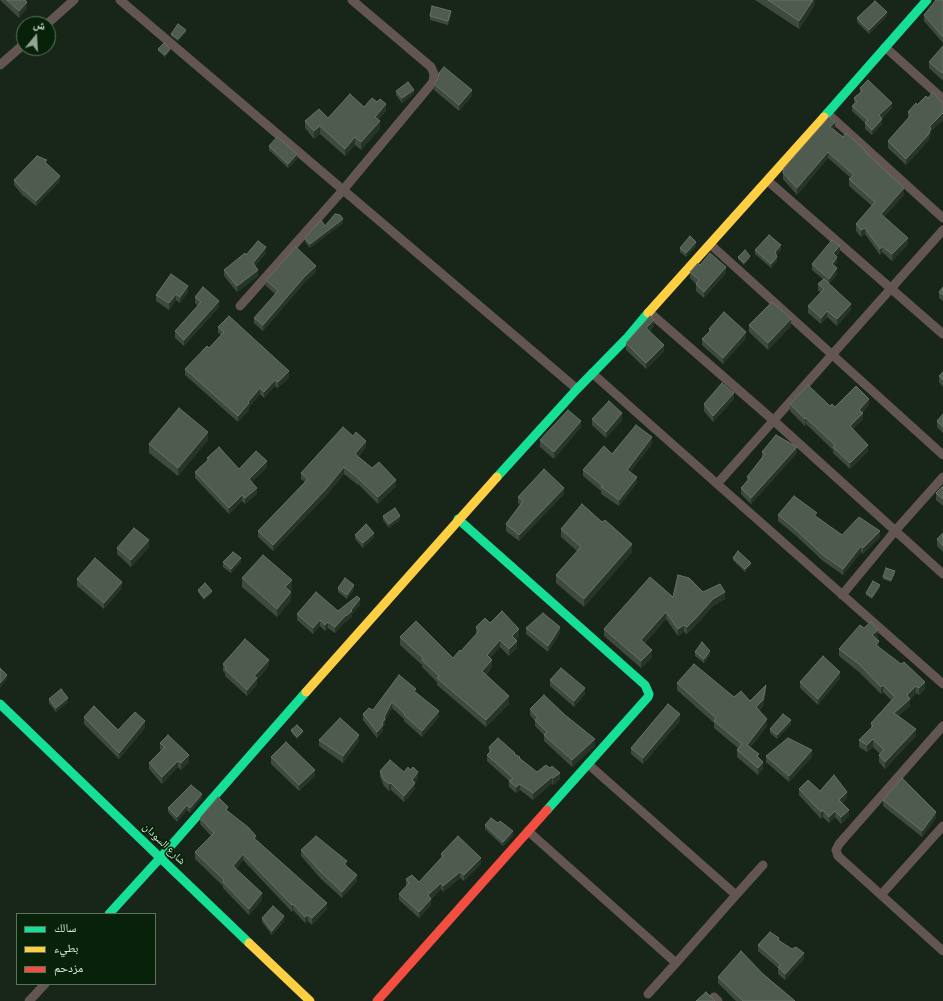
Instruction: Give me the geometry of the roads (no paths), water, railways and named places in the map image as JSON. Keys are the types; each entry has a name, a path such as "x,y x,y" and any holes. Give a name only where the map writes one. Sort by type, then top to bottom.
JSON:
{"street":[{"path":"56,16 74,0"},
{"path":"120,0 577,389"},
{"path":"240,306 343,190 433,82 434,74 431,67 352,0"},
{"path":"110,913 458,519 577,389 628,337 768,182 927,0"},
{"path":"885,47 943,99"},
{"path":"0,65 16,51"},
{"path":"827,114 943,218"},
{"path":"768,182 943,334"},
{"path":"717,484 943,230"},
{"path":"711,245 943,455"},
{"path":"649,312 773,420 943,574"},
{"path":"592,373 943,684"},
{"path":"842,595 895,531 943,477"},
{"path":"377,1001 648,697 648,691 645,685 458,519"},
{"name":"شارع السودان","path":"0,704 310,1001"},
{"path":"943,726 839,844 836,850 838,856 943,951"},
{"path":"588,764 736,895"},
{"path":"881,895 943,826"},
{"path":"528,831 676,963"},
{"path":"648,994 763,865"},
{"path":"29,1001 44,985"}]}
